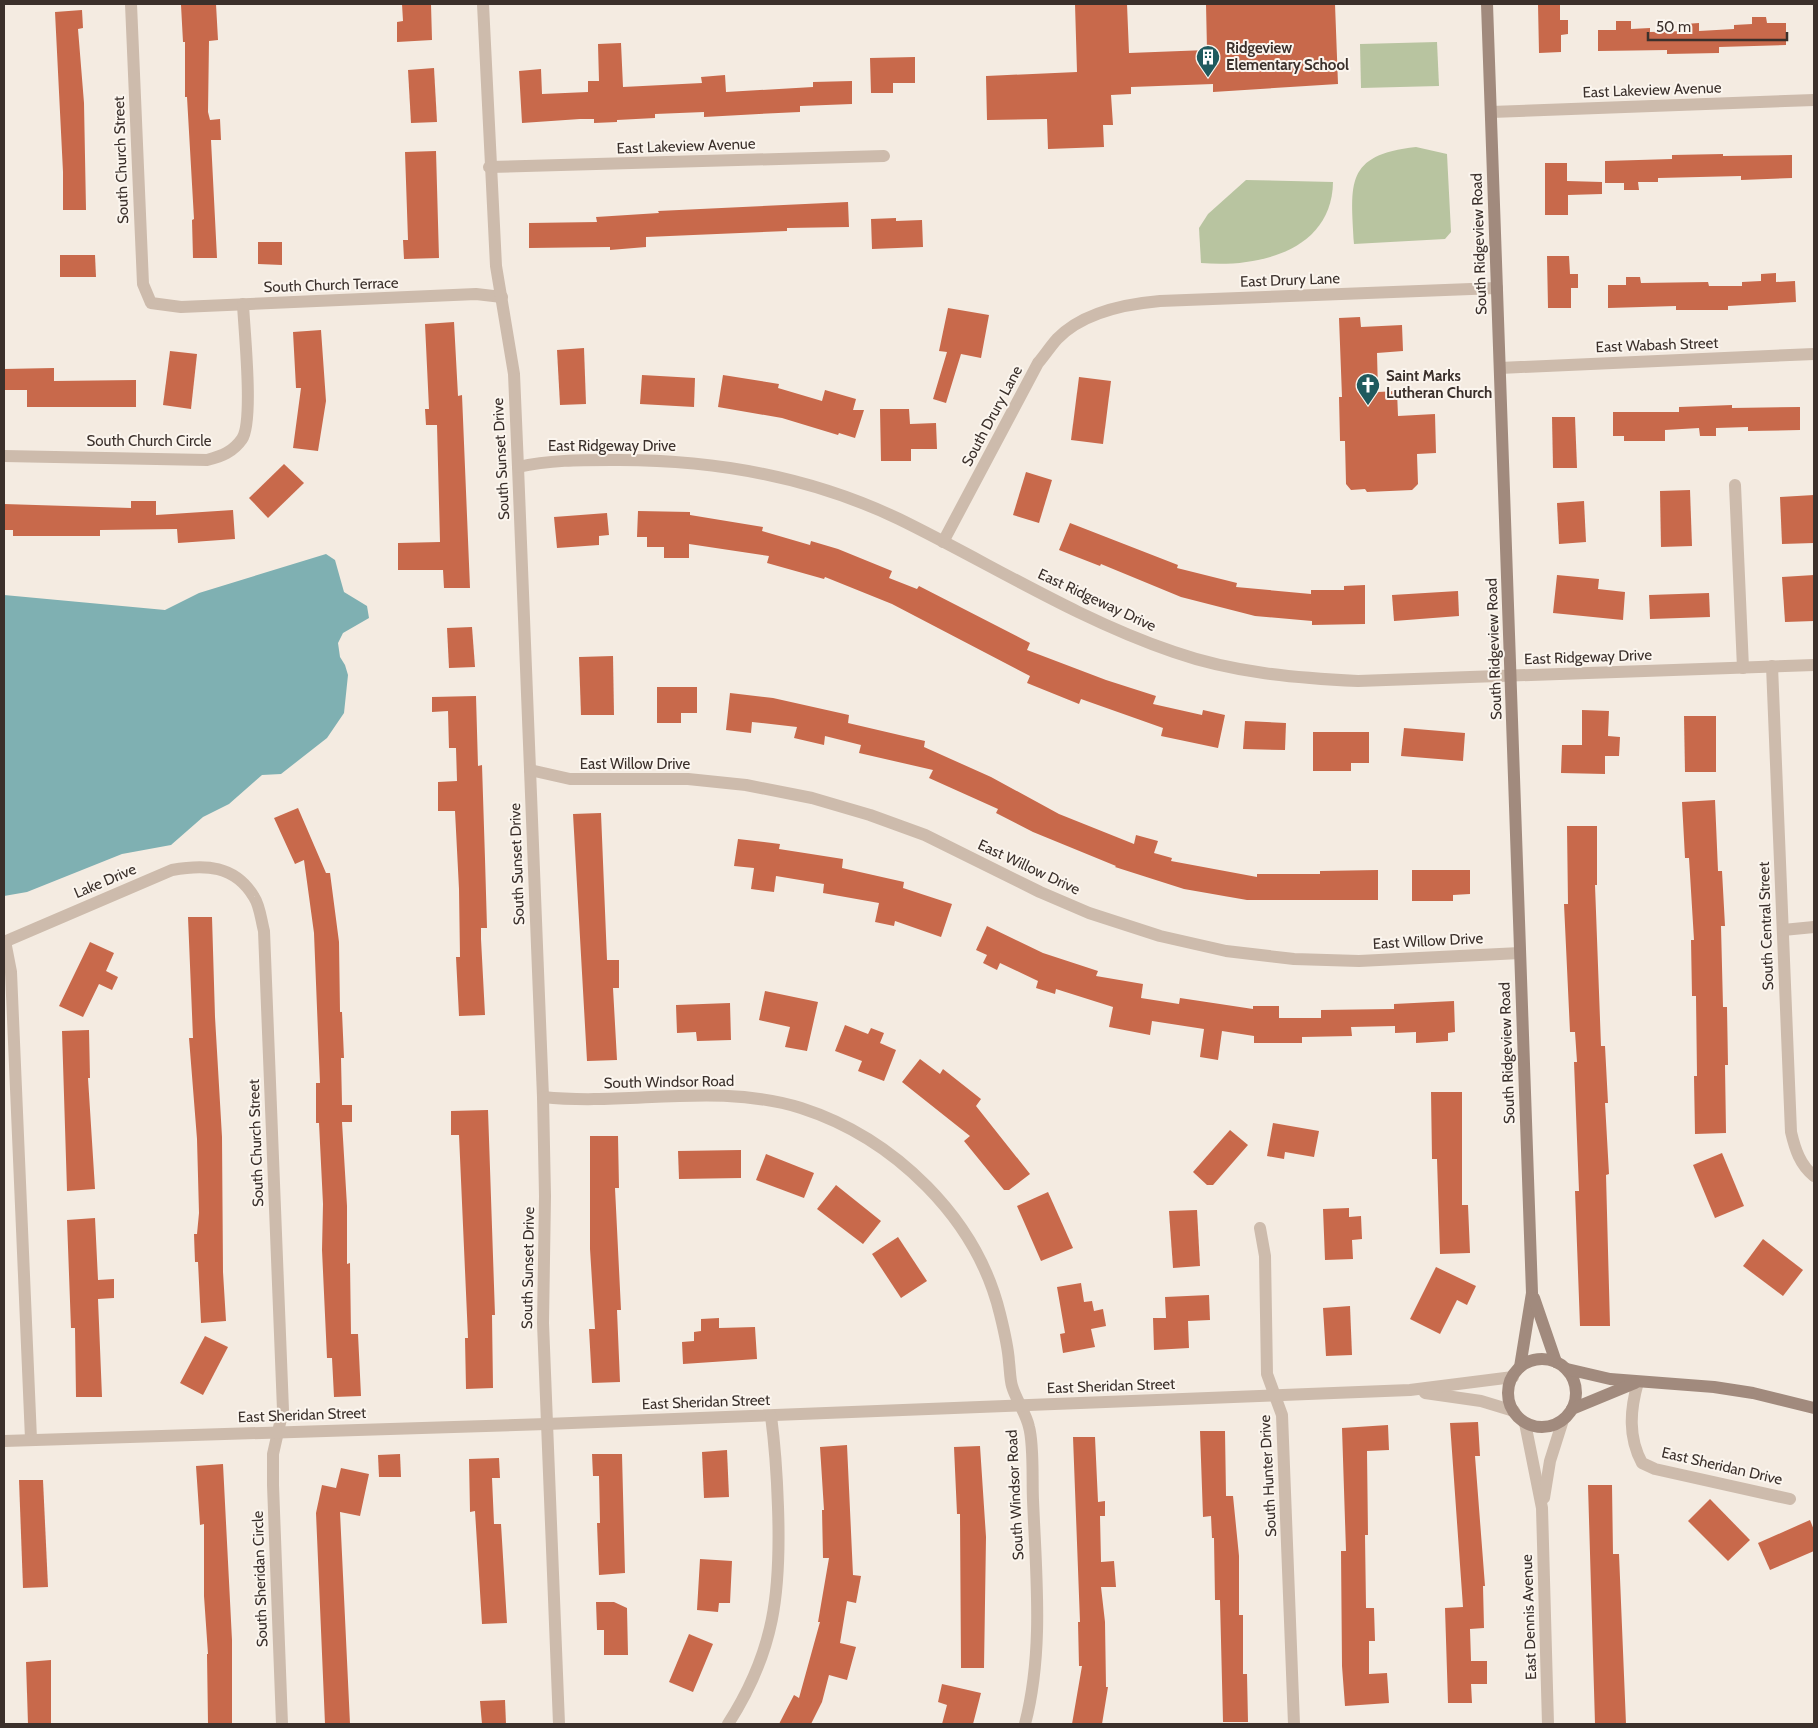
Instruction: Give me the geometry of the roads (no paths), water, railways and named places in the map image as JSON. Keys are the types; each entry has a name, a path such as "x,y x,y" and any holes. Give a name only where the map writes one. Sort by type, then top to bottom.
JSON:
{"main road":[{"name":"South Ridgeview Road","path":"1487,4 1532,1293 1516,1372"},
{"name":"South Ridgeview Road","path":"1532,1293 1561,1365"},
{"path":"1638,1382 1572,1410 1563,1420 1544,1427 1525,1422 1514,1412 1508,1394 1516,1372 1537,1359 1610,1379 1744,1391 1795,1401 1814,1408"},
{"path":"1561,1365 1576,1388 1572,1410"}],"street":[{"name":"South Church Street","path":"131,4 143,284 152,303 161,304"},
{"name":"South Sunset Drive","path":"483,4 496,266 514,374 543,1097 545,1196 543,1323 559,1724"},
{"name":"East Lakeview Avenue","path":"1491,112 1814,100"},
{"name":"East Lakeview Avenue","path":"490,168 884,156"},
{"name":"East Drury Lane","path":"1086,319 1132,304 1160,301 1497,288"},
{"name":"South Church Terrace","path":"161,304 182,307 476,294 502,297"},
{"name":"South Church Circle","path":"4,456 207,460 226,455 243,438 248,410 244,304"},
{"name":"South Drury Lane","path":"944,542 1038,364 1058,338 1086,319"},
{"name":"East Wabash Street","path":"1500,368 1814,354"},
{"name":"East Ridgeway Drive","path":"518,467 542,462 646,459 738,468 772,475 832,492 897,518 1062,605 1114,630 1176,653 1230,667 1290,677 1358,681 1814,665"},
{"path":"1735,485 1743,668"},
{"name":"South Central Street","path":"1772,666 1790,1132 1796,1151 1808,1171 1814,1176"},
{"name":"East Willow Drive","path":"530,770 570,779 688,779 746,785 812,798 870,815 925,835 1040,892 1089,912 1160,936 1226,951 1294,959 1358,961 1520,953"},
{"name":"Lake Drive","path":"5,941 172,870 197,865 222,870"},
{"name":"South Church Street","path":"222,870 242,881 256,898 264,930 283,1410 278,1432"},
{"path":"1783,930 1814,927"},
{"path":"5,941 11,972 31,1439"},
{"name":"South Windsor Road","path":"543,1097 578,1101 712,1096 742,1097 799,1108 826,1117 872,1142 906,1166 926,1186 964,1233 986,1274 1000,1312 1009,1360 1011,1385 1030,1428 1037,1646 1031,1700 1025,1724"},
{"name":"South Hunter Drive","path":"1260,1228 1265,1256 1266,1374 1282,1415 1294,1724"},
{"name":"East Sheridan Street","path":"4,1441 771,1416 1410,1390 1516,1372"},
{"name":"East Sheridan Drive","path":"1638,1382 1632,1405 1632,1422 1633,1441 1642,1463 1655,1469 1790,1498"},
{"name":"East Sheridan Street","path":"1410,1390 1481,1401 1514,1412"},
{"path":"728,1724 744,1699 761,1659 775,1600 779,1573 776,1449 771,1416"},
{"name":"East Dennis Avenue","path":"1542,1508 1550,1462 1563,1420"},
{"name":"East Dennis Avenue","path":"1525,1422 1542,1508 1548,1724"},
{"name":"South Sheridan Circle","path":"278,1432 273,1454 273,1485 282,1724"}],"water":[{"path":"326,554 335,560 344,592 367,606 369,618 343,633 338,643 340,657 348,675 344,713 327,738 281,774 262,775 229,804 203,817 171,845 122,854 27,892 4,896 4,595 165,610 199,593"}],"place":[{"name":"Ridgeview Elementary School","path":"1208,78"},
{"name":"Saint Marks Lutheran Church","path":"1368,406"}]}
